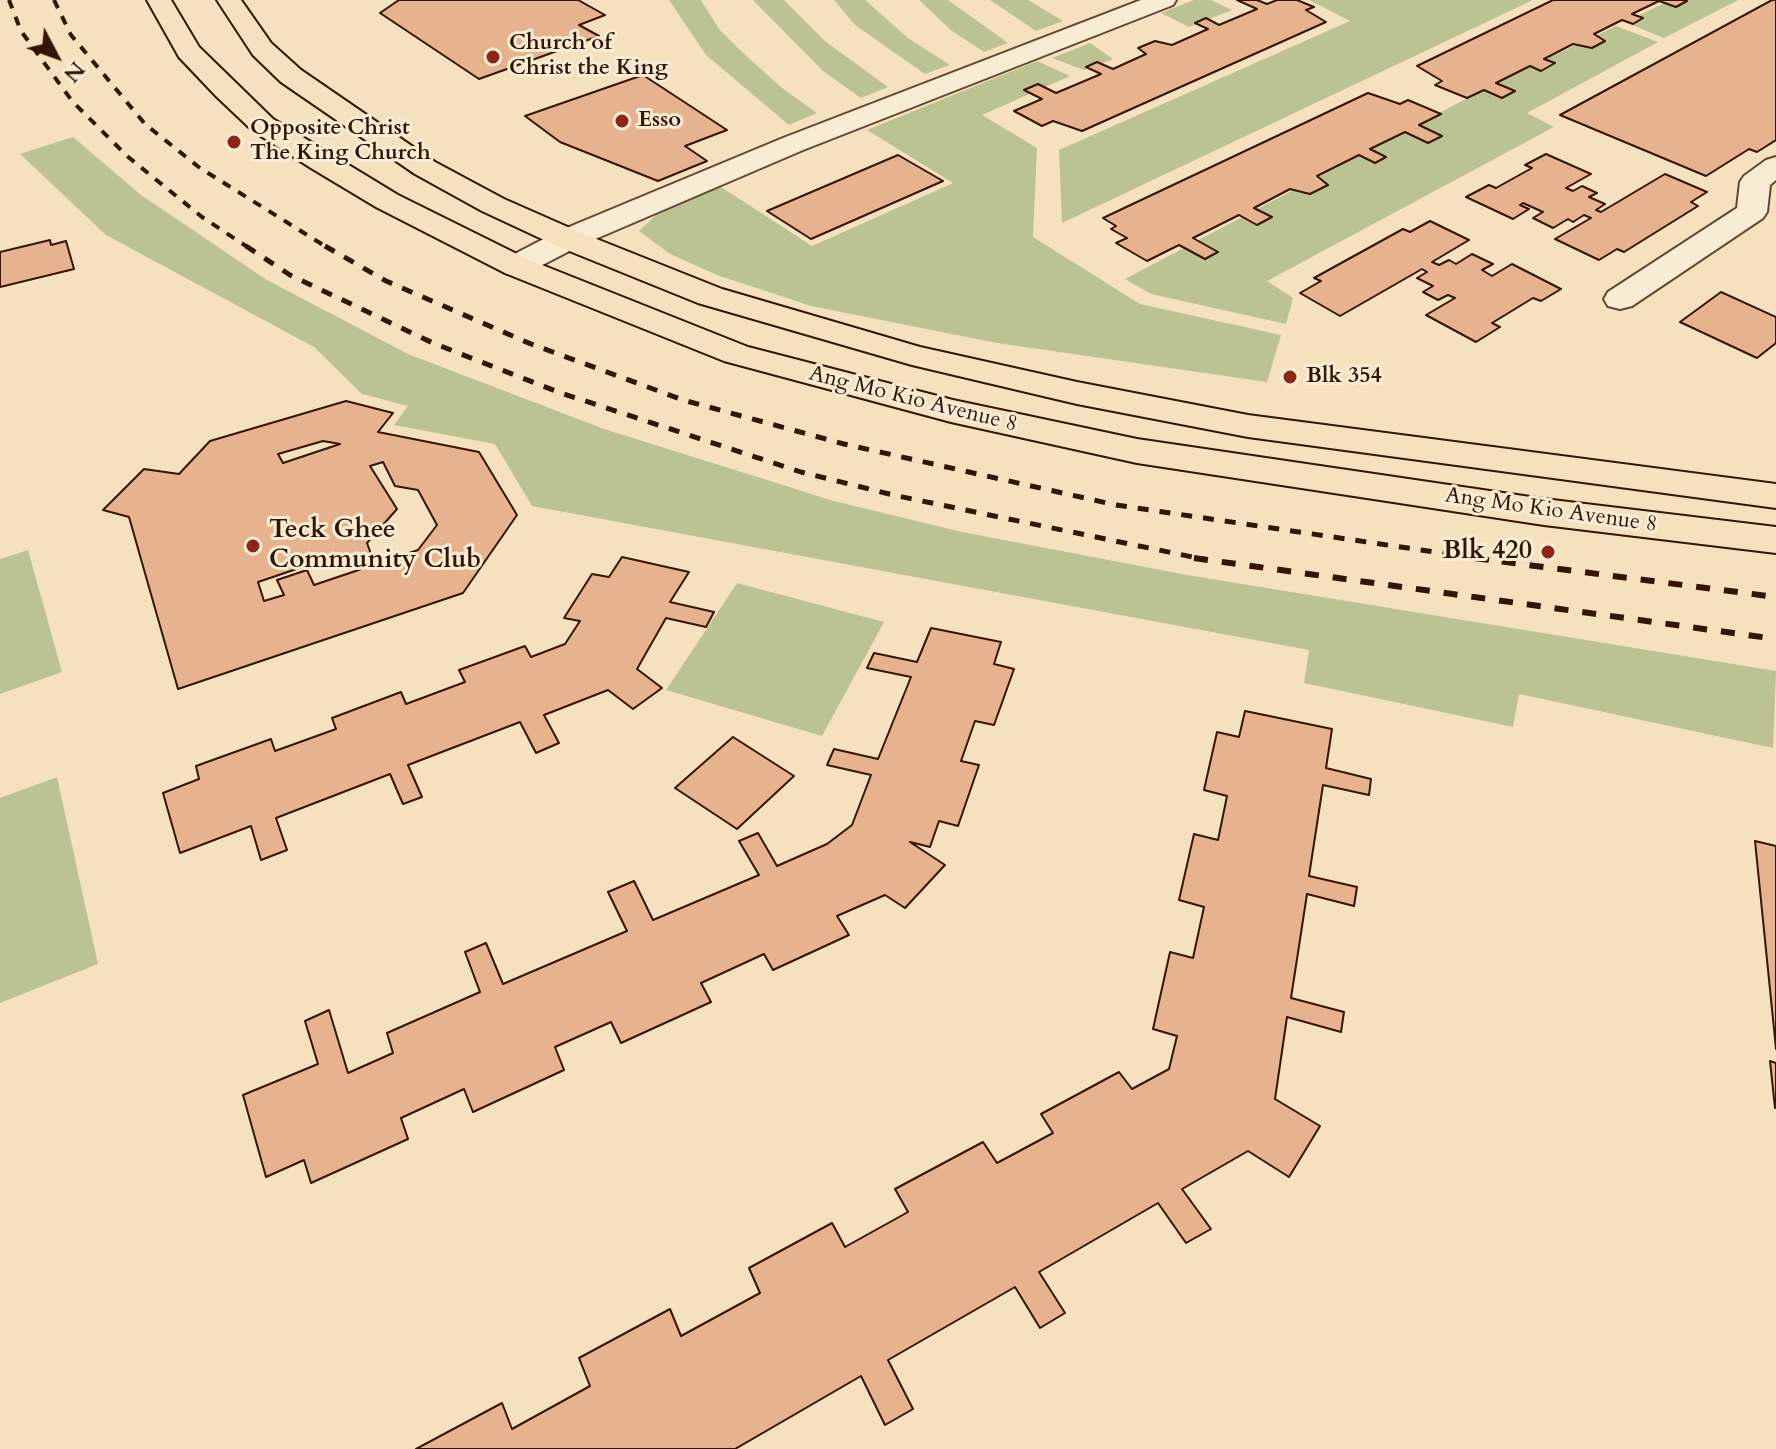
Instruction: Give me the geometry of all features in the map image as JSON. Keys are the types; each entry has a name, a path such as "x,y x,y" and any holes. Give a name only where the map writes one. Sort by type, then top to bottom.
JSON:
{"main road":[{"name":"Ang Mo Kio Avenue 8","path":"159,0 188,51 263,125 387,201 516,266 736,354 869,391 1036,431 1137,451 1544,512 1776,540"},
{"name":"Ang Mo Kio Avenue 8","path":"229,0 262,49 328,104 425,168 568,239 710,296 912,355 1077,393 1248,426 1776,496"}],"lane":[{"path":"516,266 568,239 793,144 1164,0"},
{"path":"1620,299 1752,212 1755,182 1776,166"}],"green space":[{"path":"669,0 701,0 719,29 740,50 782,88 817,113 789,125 706,55"},
{"path":"753,0 784,0 826,42 888,87 861,98 823,71"},
{"path":"834,0 865,0 908,38 950,65 925,74 855,25"},
{"path":"919,0 948,0 1008,43 984,52 952,31"},
{"path":"990,0 1028,0 1063,21 1036,31"},
{"path":"1194,0 1211,0 1232,10 1189,27 1161,13"},
{"path":"1309,0 1533,0 1062,223 1059,150 1350,21"},
{"path":"1671,0 1738,0 1664,38 1625,22"},
{"path":"1616,26 1658,42 1527,113 1554,127 1267,281 1293,298 1286,324 1151,294 1125,279 1496,83"},
{"path":"1090,43 1113,59 1084,70 1052,58"},
{"path":"1037,61 1070,76 982,115 1037,148 1033,237 1140,304 1281,335 1267,382 997,343 811,306 717,275 670,254 639,231 664,208 721,187 812,246 953,183 867,130"},
{"path":"73,137 141,195 267,280 408,354 604,429 834,501 962,532 1187,575 1776,671 1773,748 1519,694 1513,727 1304,683 1309,650 532,506 495,444 394,425 408,406 362,394 314,347 106,235 20,154"},
{"path":"28,550 62,672 0,694 0,559"},
{"path":"737,583 884,622 822,736 666,690"},
{"path":"57,777 98,964 0,1003 0,798"}],"building":[{"name":"Church of Christ the King","path":"399,0 578,0 605,15 579,25 599,36 479,79 380,13"},
{"path":"1237,0 1257,0 1267,4 1277,0 1297,0 1314,7 1306,10 1326,22 1082,131 1053,121 1042,126 1014,111 1042,99 1024,90 1038,84 1056,93 1101,74 1086,67 1097,62 1113,69 1146,54 1138,48 1155,41 1172,45 1208,29 1195,23 1206,18 1219,25 1257,9"},
{"path":"1553,0 1687,1 1676,7 1659,1 1632,14 1643,18 1633,24 1622,20 1594,34 1605,41 1592,48 1573,44 1544,59 1555,63 1541,71 1530,66 1496,83 1515,91 1502,98 1484,90 1467,98 1435,85 1442,81 1417,66"},
{"path":"1776,0 1776,140 1757,152 1749,149 1706,176 1560,115"},
{"path":"643,75 727,130 685,146 707,161 658,181 560,142 525,116"},
{"path":"1368,93 1400,104 1408,100 1441,114 1419,125 1442,136 1428,143 1405,132 1370,149 1386,157 1375,163 1359,155 1317,176 1328,185 1310,194 1290,189 1254,208 1272,217 1257,225 1239,215 1193,238 1218,252 1205,259 1179,245 1147,261 1116,243 1127,238 1111,229 1116,226 1103,218"},
{"path":"1546,154 1591,174 1566,188 1573,191 1582,186 1597,193 1589,197 1605,204 1596,210 1601,212 1665,174 1707,192 1691,202 1698,206 1624,252 1617,249 1599,260 1555,239 1591,218 1584,215 1573,222 1568,219 1553,228 1533,218 1543,212 1523,203 1520,205 1529,209 1513,219 1466,197 1489,185 1496,188 1532,168 1525,165"},
{"path":"898,155 943,181 811,239 767,211"},
{"path":"1430,221 1469,240 1432,262 1439,265 1449,260 1456,264 1472,254 1493,264 1482,270 1492,276 1512,264 1561,289 1541,301 1533,298 1492,323 1500,327 1476,342 1426,315 1455,298 1448,295 1438,300 1423,292 1433,286 1417,278 1427,272 1422,269 1340,316 1300,293 1321,281 1314,278 1403,229 1410,232"},
{"path":"50,240 51,245 66,241 74,269 0,287 0,252"},
{"path":"1721,292 1776,317 1776,343 1757,358 1680,322"},
{"name":"Teck Ghee Community Club","path":"346,401 393,413 378,432 479,452 517,515 463,593 178,689 129,517 103,510 144,469 179,474 210,441","holes":["323,441 340,444 283,463 278,454","383,462 395,486 418,490 437,525 418,550 314,585 307,570 277,580 284,595 264,601 258,582 341,554 344,563 371,554 367,543 397,509 370,466"]},
{"path":"622,557 689,572 670,602 714,612 706,627 666,618 637,669 662,688 633,709 608,690 544,715 559,743 536,753 520,722 408,765 422,797 403,804 390,774 276,818 287,850 261,860 251,826 180,853 163,793 199,779 196,766 271,739 275,751 336,729 332,718 401,692 406,704 465,682 459,670 525,646 531,657 565,644 580,621 564,618 592,574 609,577"},
{"path":"931,628 1001,642 994,664 1014,669 994,725 975,721 961,761 979,765 958,826 939,821 930,847 910,842 945,865 905,908 885,895 837,916 849,935 773,970 764,954 701,983 711,1002 621,1043 611,1022 555,1047 564,1070 473,1112 464,1089 401,1118 408,1139 311,1183 304,1160 266,1177 243,1095 318,1064 305,1021 329,1010 348,1073 393,1053 387,1033 480,992 465,952 486,943 503,984 627,931 608,892 634,881 653,920 759,875 739,841 758,833 777,866 827,844 852,825 871,775 827,765 834,749 878,759 911,677 867,668 874,653 917,662"},
{"path":"1245,711 1332,729 1326,768 1371,779 1369,795 1323,785 1309,876 1357,887 1354,906 1307,894 1291,998 1344,1012 1341,1032 1287,1017 1275,1099 1320,1126 1289,1177 1248,1151 1182,1189 1211,1229 1186,1243 1158,1203 1039,1272 1065,1313 1040,1328 1015,1287 888,1360 913,1409 885,1425 861,1376 735,1449 416,1449 502,1403 512,1429 590,1386 579,1358 670,1309 681,1336 760,1293 749,1268 832,1223 845,1247 908,1212 895,1189 983,1142 997,1163 1053,1133 1041,1114 1119,1072 1132,1089 1169,1069 1177,1036 1153,1029 1170,952 1193,958 1204,907 1179,900 1194,834 1218,840 1227,796 1204,790 1217,732 1239,737"},
{"path":"733,737 794,776 737,829 675,788"},
{"path":"1755,841 1776,846 1776,1049"},
{"path":"1770,1061 1776,1063 1776,1108 1775,1108"}],"railway":[{"path":"9,0 21,31 72,101 127,156 202,217 249,248"},
{"path":"54,0 71,35 145,124 200,168 328,248"},
{"path":"246,246 290,275 433,343 558,392 801,472 893,495 1204,559"},
{"path":"325,246 386,281 531,344 683,400 844,444 1116,505 1486,559"},
{"path":"1194,558 1204,559"},
{"path":"1474,558 1486,559"},
{"path":"1204,559 1776,639"},
{"path":"1486,559 1776,597"}],"place":[{"name":"Church of Christ the King","path":"493,57"},
{"name":"Esso","path":"622,121"},
{"name":"Opposite Christ The King Church","path":"234,142"},
{"name":"Blk 354","path":"1290,377"},
{"name":"Teck Ghee Community Club","path":"253,546"},
{"name":"Blk 420","path":"1548,552"}]}
